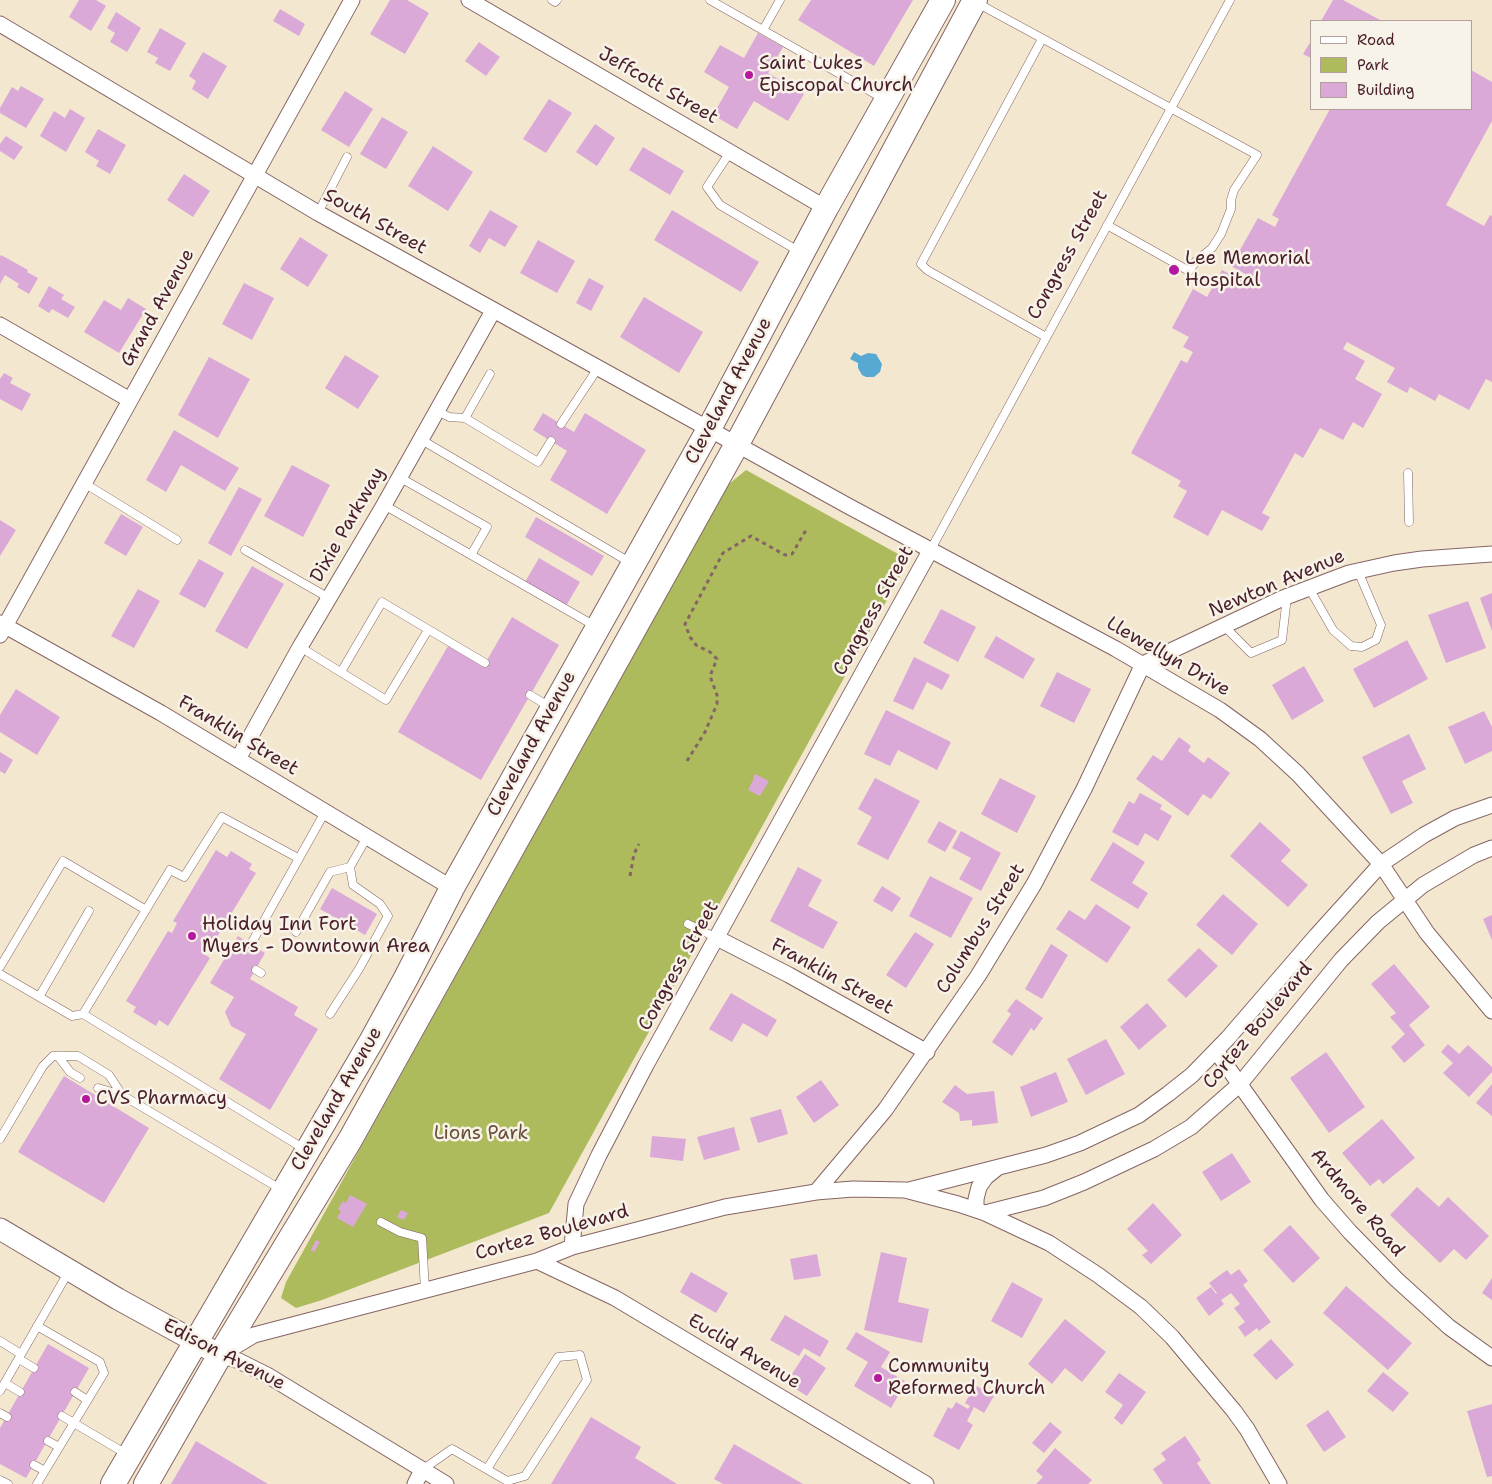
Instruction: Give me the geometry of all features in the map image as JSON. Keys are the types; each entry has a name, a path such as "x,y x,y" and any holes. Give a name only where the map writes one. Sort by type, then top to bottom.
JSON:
{"main road":[{"name":"Cleveland Avenue","path":"113,1484 402,986 452,888 742,370 826,208 885,100 943,0"},
{"name":"Cleveland Avenue","path":"146,1484 220,1355 350,1140 737,444 974,0"},
{"path":"452,888 457,947"}],"street":[{"name":"Grand Avenue","path":"2,628 84,484 352,0"},
{"name":"Jeffcott Street","path":"469,0 826,208"},
{"name":"South Street","path":"0,24 318,213 737,444"},
{"name":"Dixie Parkway","path":"238,760 300,647 384,505 493,311"},
{"path":"0,325 130,400"},
{"name":"Llewellyn Drive","path":"737,444 930,551 1143,664 1220,710 1260,739 1298,774 1381,864 1427,932 1492,1011"},
{"name":"Congress Street","path":"572,1247 576,1204 599,1155 646,1065 930,551"},
{"name":"Newton Avenue","path":"1143,664 1287,596 1358,571 1422,559 1492,554"},
{"name":"Franklin Street","path":"2,628 150,707 452,888"},
{"name":"Columbus Street","path":"816,1192 885,1110 978,976 1034,884 1084,789 1143,664"},
{"name":"Cortez Boulevard","path":"905,1190 1046,1155 1080,1143 1139,1115 1192,1075 1216,1051 1381,864 1424,835 1455,818 1492,805"},
{"name":"Cortez Boulevard","path":"220,1355 254,1336 537,1261 572,1247 726,1207 816,1192 853,1189 905,1190 981,1212 1044,1198 1145,1153 1191,1127 1240,1084 1341,960 1378,922 1423,884 1452,867 1492,848"},
{"name":"Franklin Street","path":"717,938 789,975 927,1052"},
{"name":"Ardmore Road","path":"1216,1051 1322,1200 1350,1232 1396,1279 1449,1327 1492,1358"},
{"name":"Cortez Boulevard","path":"981,1212 976,1199 979,1187 986,1177 998,1168"},
{"path":"981,1212 1049,1243 1098,1275 1141,1308 1172,1337 1234,1411 1247,1429 1279,1484"},
{"name":"Edison Avenue","path":"0,1229 118,1299 220,1355 239,1361 267,1375 446,1484"},
{"name":"Euclid Avenue","path":"537,1261 615,1298 926,1484"},
{"path":"415,1484 422,1470"}],"lane":[{"path":"552,0 556,2 557,0"},
{"path":"710,0 721,3 763,30 885,100"},
{"path":"763,30 780,0"},
{"path":"974,0 1042,39 1257,155 1234,190 1231,209 1221,234 1212,248 1196,261 1189,271 1107,225"},
{"name":"Congress Street","path":"930,551 1230,0"},
{"path":"1042,39 922,264 926,270 1046,337"},
{"path":"730,152 707,186 720,205 802,253"},
{"path":"318,213 347,157"},
{"path":"563,421 598,368"},
{"path":"465,418 490,374"},
{"path":"436,410 449,417 465,418 538,462 551,441"},
{"path":"420,439 633,564"},
{"path":"1408,472 1409,522"},
{"path":"399,477 487,527 471,555"},
{"path":"84,484 177,540"},
{"path":"384,505 597,627"},
{"path":"245,550 329,598"},
{"path":"1309,588 1333,630 1351,646 1362,647 1376,640 1381,625 1358,571"},
{"path":"1224,626 1251,653 1282,640 1287,596"},
{"path":"341,672 382,602 485,663"},
{"path":"300,647 386,700 428,630"},
{"path":"530,695 552,708"},
{"path":"251,944 325,812"},
{"path":"83,1014 170,870 184,877 222,817 298,858"},
{"path":"330,1014 388,916 380,904 353,885 350,867 367,837"},
{"path":"0,967 63,860 146,910"},
{"path":"296,932 330,872 350,867"},
{"path":"39,997 89,912"},
{"path":"688,924 717,938"},
{"path":"0,974 72,1016 83,1014 307,1150"},
{"path":"0,1139 43,1066 53,1056 78,1056 109,1075 122,1095"},
{"path":"58,1056 70,1072 80,1078"},
{"path":"98,1088 122,1095 283,1191"},
{"path":"381,1222 400,1232 422,1238 425,1290"},
{"path":"0,1391 69,1270"},
{"path":"37,1326 100,1362 104,1373 37,1484"},
{"path":"0,1341 34,1368"},
{"path":"422,1470 452,1449 507,1481 525,1476 587,1380 580,1355 558,1357 487,1469"},
{"path":"4,1383 20,1392"},
{"path":"75,1392 88,1400"},
{"path":"62,1416 130,1456"},
{"path":"48,1441 59,1447"},
{"path":"34,1465 44,1471"},
{"path":"0,1480 8,1484"}],"path":[{"path":"687,761 705,732 717,704 717,695 710,676 717,659 710,652 696,645 690,637 685,624 723,554 751,536 784,555 792,554 806,530"},
{"path":"630,876 634,854 639,844"}],"green space":[{"name":"Lions Park","path":"746,470 909,560 549,1213 322,1300 296,1308 281,1298 286,1282 729,484"}],"water":[{"path":"854,352 861,356 868,353 876,354 882,364 880,372 874,377 862,375 858,368 858,363 850,359"}],"building":[{"path":"79,0 96,0 106,6 91,31 69,17"},
{"path":"390,0 407,0 429,13 405,54 370,34"},
{"path":"811,0 913,0 874,66 798,20"},
{"path":"1333,0 1343,0 1380,20 1322,20"},
{"path":"280,9 305,24 299,36 273,21"},
{"path":"116,12 141,28 127,52 110,42 115,33 107,28"},
{"path":"160,28 186,43 170,71 155,63 158,58 147,52"},
{"path":"758,33 783,47 768,73 804,94 788,121 754,101 737,129 713,115 729,87 704,72 720,45 744,58"},
{"path":"479,42 500,57 486,76 465,61"},
{"path":"1310,43 1310,58 1303,54"},
{"path":"203,52 227,66 208,99 192,89 196,81 189,76"},
{"path":"1472,71 1492,82 1492,121 1446,205 1484,226 1490,215 1492,216 1492,382 1486,379 1469,410 1439,394 1435,401 1410,387 1407,393 1387,382 1395,368 1347,342 1343,349 1365,361 1355,379 1382,394 1363,428 1353,422 1343,440 1320,428 1303,458 1295,453 1262,513 1270,517 1262,531 1222,510 1208,536 1173,517 1187,491 1178,486 1181,481 1131,453 1181,360 1187,363 1193,352 1183,347 1189,337 1172,328 1193,289 1207,297 1222,270 1252,286 1256,280 1231,266 1258,218 1275,227 1279,219 1272,215 1329,110 1472,110"},
{"path":"21,86 44,99 26,128 0,113 0,108 12,87 18,91"},
{"path":"345,91 373,109 349,147 321,130"},
{"path":"549,99 572,113 546,153 523,139"},
{"path":"70,109 85,118 66,152 40,136 54,111 65,118"},
{"path":"382,117 408,132 386,169 360,154"},
{"path":"595,124 615,138 597,166 576,152"},
{"path":"98,129 126,145 110,174 96,166 99,161 85,152"},
{"path":"6,136 23,147 14,160 0,151 0,144"},
{"path":"433,146 473,172 448,211 408,186"},
{"path":"643,147 684,171 670,195 629,170"},
{"path":"184,174 210,191 193,217 167,200"},
{"path":"490,210 518,226 505,247 489,238 480,253 469,246"},
{"path":"672,210 759,262 741,292 654,240"},
{"path":"300,237 328,255 308,287 280,269"},
{"path":"538,240 575,261 557,293 520,273"},
{"path":"1,255 28,270 27,272 38,278 29,294 17,287 19,284 5,275 0,284"},
{"path":"589,278 604,286 591,311 576,303"},
{"path":"244,283 274,298 252,340 222,324"},
{"path":"49,286 64,295 61,299 75,307 68,318 52,309 49,313 38,306"},
{"path":"644,297 703,332 679,373 620,337"},
{"path":"128,298 146,309 119,353 84,332 104,300 121,310"},
{"path":"345,355 379,376 358,409 325,388"},
{"path":"209,357 250,379 218,438 178,415"},
{"path":"4,373 13,378 10,383 31,394 22,411 0,399 0,379"},
{"path":"543,413 574,432 585,413 646,450 607,514 550,480 567,451 533,430"},
{"path":"174,430 239,468 225,491 181,465 166,492 146,480"},
{"path":"292,465 330,485 303,537 264,516"},
{"path":"239,487 262,499 231,556 208,543"},
{"path":"121,514 143,527 126,556 104,543"},
{"path":"536,517 604,556 592,576 525,537"},
{"path":"0,520 16,530 0,556"},
{"path":"539,558 580,582 566,606 525,582"},
{"path":"199,559 224,573 205,608 179,594"},
{"path":"252,566 284,584 247,649 215,631"},
{"path":"138,589 160,601 134,648 111,636"},
{"path":"1492,593 1492,631 1480,598"},
{"path":"1468,601 1486,648 1446,663 1428,615"},
{"path":"941,609 976,627 958,662 923,643"},
{"path":"512,617 559,645 481,780 398,732 448,646 483,667"},
{"path":"996,636 1035,659 1023,679 984,657"},
{"path":"1407,640 1428,679 1374,708 1353,669"},
{"path":"914,657 950,675 942,690 927,682 913,710 893,701"},
{"path":"1304,666 1324,701 1292,720 1272,685"},
{"path":"1057,672 1091,689 1074,723 1040,706"},
{"path":"16,689 60,717 37,755 0,732 0,715"},
{"path":"886,710 951,742 937,770 898,750 890,766 864,754"},
{"path":"1484,711 1492,727 1492,751 1465,764 1448,727"},
{"path":"1409,734 1426,769 1402,781 1413,803 1391,814 1362,757"},
{"path":"1179,737 1191,746 1188,751 1204,763 1208,757 1230,773 1211,799 1203,794 1188,816 1136,779 1153,755 1162,761"},
{"path":"0,752 13,760 5,774 0,771"},
{"path":"755,774 769,781 760,796 748,790"},
{"path":"875,778 920,801 888,860 857,844 872,817 858,809"},
{"path":"1000,778 1036,796 1017,833 981,814"},
{"path":"1140,793 1162,805 1160,809 1172,816 1158,841 1145,833 1138,846 1112,832 1129,801 1134,804"},
{"path":"939,821 957,831 945,852 927,842"},
{"path":"1260,822 1291,850 1281,861 1308,885 1288,907 1230,856"},
{"path":"961,831 1001,853 981,891 959,879 971,858 952,848"},
{"path":"1113,842 1145,862 1132,883 1148,893 1138,909 1090,880"},
{"name":"Holiday Inn Fort Myers - Downtown Area","path":"216,850 227,857 231,851 252,864 249,869 256,873 214,942 208,939 201,952 210,958 168,1026 159,1020 156,1026 133,1012 136,1007 126,1001 168,931 172,933 177,923 173,921"},
{"path":"798,867 822,880 808,906 838,922 823,949 770,921"},
{"path":"930,876 973,898 951,938 909,916"},
{"path":"882,886 901,898 892,912 873,901"},
{"path":"332,888 377,914 365,935 320,909"},
{"path":"1223,894 1258,924 1232,955 1196,925"},
{"path":"1096,904 1131,927 1107,963 1056,929 1069,910 1085,920"},
{"path":"1492,915 1492,940 1483,919"},
{"path":"915,932 934,944 906,988 886,975"},
{"path":"238,936 265,953 250,979 298,1007 294,1015 318,1029 270,1110 219,1079 246,1034 231,1026 225,1012 234,997 210,983"},
{"path":"1051,944 1068,955 1042,999 1025,989"},
{"path":"1199,948 1218,966 1186,998 1167,980"},
{"path":"1394,964 1430,1007 1409,1025 1425,1045 1404,1063 1391,1047 1405,1034 1390,1017 1396,1013 1371,984"},
{"path":"731,993 777,1020 767,1037 743,1023 732,1042 709,1029"},
{"path":"1016,999 1043,1018 1034,1031 1031,1028 1012,1056 992,1042 1011,1014 1007,1011"},
{"path":"1147,1003 1167,1026 1139,1050 1120,1027"},
{"path":"1106,1039 1125,1074 1086,1095 1067,1059"},
{"path":"1448,1044 1459,1054 1468,1045 1492,1067 1492,1072 1469,1097 1443,1073 1453,1063 1441,1052"},
{"path":"1326,1052 1365,1107 1329,1133 1290,1078"},
{"path":"1056,1072 1068,1102 1031,1117 1020,1087"},
{"name":"CVS Pharmacy","path":"64,1076 149,1128 104,1203 18,1152"},
{"path":"821,1080 839,1105 814,1123 796,1097"},
{"path":"1492,1084 1492,1116 1476,1103"},
{"path":"955,1085 967,1094 994,1091 998,1123 972,1126 972,1120 960,1121 959,1113 942,1102"},
{"path":"781,1109 788,1134 758,1143 750,1118"},
{"path":"1382,1119 1415,1158 1383,1184 1379,1179 1370,1186 1342,1153"},
{"path":"734,1127 740,1150 704,1160 697,1137"},
{"path":"652,1136 686,1139 683,1161 650,1157"},
{"path":"1232,1153 1251,1182 1221,1201 1202,1172"},
{"path":"1417,1187 1439,1207 1448,1197 1489,1236 1466,1260 1454,1249 1440,1263 1390,1215"},
{"path":"350,1195 367,1204 353,1227 337,1218 341,1211 338,1209 343,1201 346,1203"},
{"path":"1153,1203 1182,1235 1151,1264 1142,1255 1148,1251 1127,1229"},
{"path":"401,1210 408,1213 404,1220 397,1217"},
{"path":"1290,1225 1320,1258 1293,1283 1263,1250"},
{"path":"316,1240 320,1242 314,1252 311,1250"},
{"path":"881,1252 907,1258 898,1302 929,1309 922,1343 864,1330"},
{"path":"817,1254 821,1276 794,1280 790,1259"},
{"path":"1239,1269 1248,1281 1243,1285 1271,1322 1259,1331 1257,1328 1245,1337 1238,1327 1245,1322 1234,1308 1240,1304 1231,1293 1221,1300 1224,1304 1209,1316 1196,1298 1211,1287 1216,1294 1209,1283 1227,1270 1231,1275"},
{"path":"691,1272 728,1293 716,1313 680,1292"},
{"path":"1492,1278 1492,1300 1482,1293"},
{"path":"1012,1282 1043,1299 1022,1338 991,1321"},
{"path":"1346,1286 1412,1343 1388,1370 1323,1313"},
{"path":"785,1315 829,1341 820,1357 804,1348 799,1356 770,1340"},
{"path":"1065,1319 1106,1352 1082,1382 1065,1368 1052,1384 1028,1364"},
{"path":"856,1332 890,1352 881,1367 906,1382 891,1408 854,1386 868,1362 846,1349"},
{"path":"1271,1339 1294,1365 1276,1380 1253,1355"},
{"path":"48,1344 89,1368 26,1478 0,1464 0,1428"},
{"path":"805,1354 826,1368 807,1396 786,1383"},
{"path":"1383,1372 1409,1393 1393,1412 1367,1391"},
{"path":"1119,1373 1146,1392 1122,1425 1114,1418 1123,1405 1105,1392"},
{"path":"975,1385 994,1396 984,1413 974,1407 967,1421 973,1425 959,1450 933,1436 948,1407 952,1409 956,1402 968,1409 970,1406 965,1403"},
{"path":"1492,1404 1492,1476 1487,1477 1467,1411"},
{"path":"1328,1410 1346,1437 1324,1452 1306,1425"},
{"path":"591,1417 641,1447 635,1458 677,1484 551,1484"},
{"path":"1050,1422 1062,1432 1044,1453 1032,1443"},
{"path":"1185,1436 1201,1460 1197,1463 1211,1484 1163,1484 1153,1469 1166,1460 1161,1453"},
{"path":"196,1441 268,1484 171,1484"},
{"path":"734,1444 803,1484 723,1484 714,1479"},
{"path":"1055,1448 1092,1480 1088,1484 1036,1484 1043,1477 1036,1471"}],"place":[{"name":"Saint Lukes Episcopal Church","path":"749,75"},
{"name":"Lee Memorial Hospital","path":"1174,270"},
{"name":"Holiday Inn Fort Myers - Downtown Area","path":"192,936"},
{"name":"CVS Pharmacy","path":"86,1099"},
{"name":"Community Reformed Church","path":"878,1378"}]}
